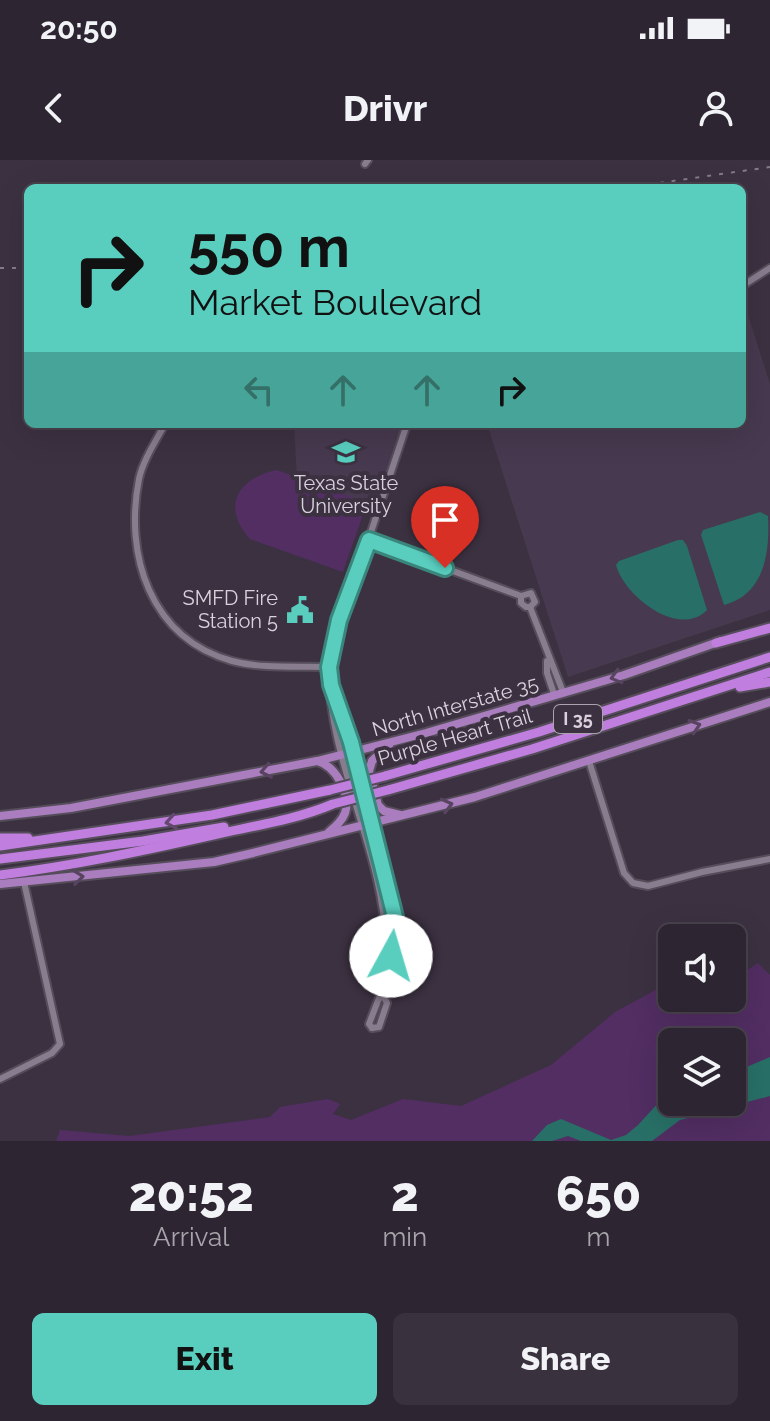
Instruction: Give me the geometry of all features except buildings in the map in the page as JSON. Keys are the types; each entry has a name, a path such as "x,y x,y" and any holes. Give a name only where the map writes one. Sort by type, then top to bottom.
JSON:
{"highway":[{"path":"716,643 770,626"},
{"name":"Purple Heart Trail","path":"0,846 212,815 330,790 539,732 770,657"},
{"name":"Purple Heart Trail","path":"0,859 185,834 333,804 481,764 770,672"},
{"path":"705,693 770,682"},
{"path":"0,875 149,849 268,823 333,804"},
{"path":"0,838 75,836"}],"main road":[{"name":"North Interstate 35","path":"0,816 71,808 317,761 624,675 716,643"},
{"path":"0,884 214,862 409,815 770,702"},
{"path":"392,742 372,761 369,771 378,805 392,814 409,815"},
{"path":"317,761 332,767 338,775 346,805 339,823 325,835"}],"street":[{"path":"746,283 770,268"},
{"path":"163,428 139,479 136,514 141,569 157,608 193,642 232,661 253,665 329,667"},
{"path":"367,825 342,754 330,703 329,667 339,620 406,428"},
{"path":"369,540 521,596 529,592 535,602 530,607"},
{"path":"521,596 522,605 530,607"},
{"path":"530,607 558,693"},
{"path":"331,685 352,752 384,908 386,948 391,952 384,997 387,1003 379,1027 372,1028 369,1024 375,1007 379,998 384,997"},
{"path":"589,761 624,873 633,883 648,886 770,859"},
{"path":"0,1079 59,1048 60,1040 24,882"}],"shaded area":[{"path":"746,309 770,384 770,610 568,677 488,428 746,428"},
{"name":"Texas State University","path":"294,428 404,428 377,509 297,480"},
{"path":"277,470 367,503 343,572 250,539 241,527 235,505 243,487 263,474"},
{"path":"760,512 768,516 768,544 762,571 748,592 724,605 701,535 703,530"},
{"path":"683,540 687,546 707,610 695,618 682,620 668,617 641,601 621,577 616,565 619,561"},
{"path":"758,963 770,975 770,1141 56,1141 60,1130 129,1136 270,1117 280,1107 328,1099 340,1104 333,1114 351,1120 403,1099 461,1106 551,1065 615,1012 658,989 658,1012 746,1012 746,971"},
{"path":"770,1057 770,1096 746,1102 746,1067"},
{"path":"658,1103 658,1116 695,1116 680,1120 652,1141 581,1141 568,1136 552,1141 532,1141 547,1125 561,1119 611,1140 626,1135"}],"railway":[{"path":"652,184 770,167"},
{"path":"0,268 24,268"}],"place":[{"name":"Texas State University","path":"346,452"},
{"name":"SMFD Fire Station 5","path":"300,610"}],"route":[{"path":"391,956 396,949 395,917 351,742 331,685 329,667 332,644 369,540 445,568"}]}
